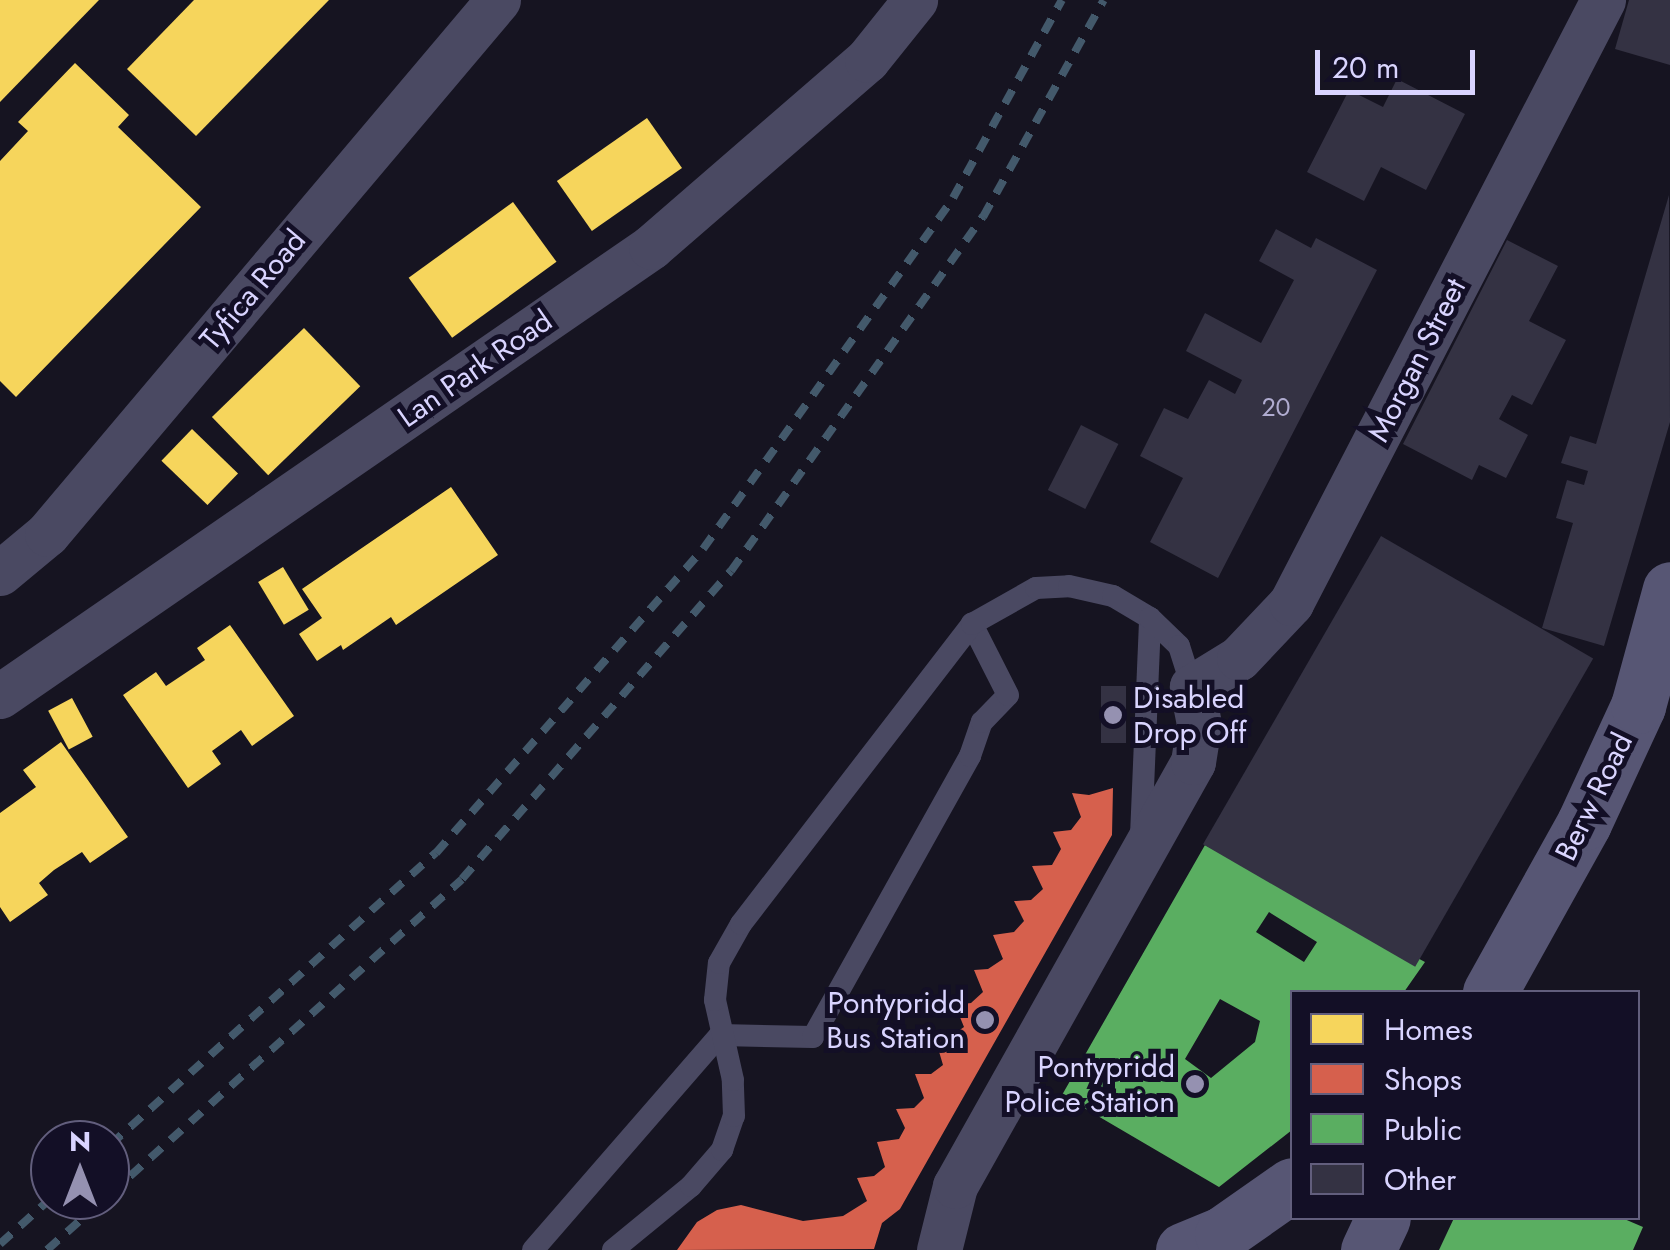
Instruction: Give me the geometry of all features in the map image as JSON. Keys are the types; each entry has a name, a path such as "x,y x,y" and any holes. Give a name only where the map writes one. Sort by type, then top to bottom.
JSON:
{"main road":[{"name":"Berw Road","path":"1491,990 1584,822 1638,706 1670,589"},
{"path":"1183,1250 1222,1234 1290,1186"},
{"path":"1368,1250 1381,1220"}],"street":[{"name":"Tyfica Road","path":"0,574 46,534 498,0"},
{"name":"Lan Park Road","path":"0,696 651,247 867,60 915,0"},
{"name":"Morgan Street","path":"1192,687 1239,658 1290,603 1604,0"},
{"path":"940,1250 955,1186 1192,762 1198,724 1192,687"}],"lane":[{"path":"613,1250 691,1186 722,1150 734,1116 733,1080 715,1000 719,963 741,924 972,624 1036,588 1069,586 1113,596 1150,618 1179,646 1192,687"},
{"path":"1140,860 1150,618"},
{"path":"720,1035 813,1037 970,756 982,722 1008,695 972,624"},
{"path":"534,1250 720,1035"}],"building: Homes":[{"path":"0,0 99,0 0,102"},
{"path":"194,0 329,0 196,136 127,69"},
{"path":"75,63 129,115 118,127 201,207 16,397 0,381 0,161 28,131 18,122"},
{"path":"647,118 682,168 592,231 557,181"},
{"path":"513,202 556,262 452,338 409,278"},
{"path":"304,328 360,386 268,475 212,417"},
{"path":"192,429 238,473 207,505 161,461"},
{"path":"451,487 498,555 396,625 391,617 343,650 341,645 317,661 299,634 322,618 302,589"},
{"path":"283,567 309,610 284,625 258,582"},
{"path":"230,625 294,716 252,746 241,730 212,751 221,764 188,788 123,695 156,672 166,686 205,660 197,648"},
{"path":"72,698 93,737 69,750 48,711"},
{"path":"61,742 128,837 90,863 82,852 54,870 39,883 48,895 10,922 0,907 0,813 36,787 23,770"}],"building: Shops":[{"name":"Pontypridd Bus Station","path":"1113,788 1112,835 900,1209 882,1223 874,1249 677,1250 697,1222 717,1210 741,1205 803,1221 843,1216 867,1201 857,1178 874,1176 885,1167 877,1142 899,1139 905,1128 896,1109 914,1108 924,1098 915,1074 931,1074 943,1065 935,1038 951,1036 964,1027 955,1005 971,1003 983,992 974,970 988,969 1003,959 993,935 1014,932 1024,921 1014,901 1031,900 1043,889 1032,866 1052,865 1061,849 1053,832 1071,830 1081,817 1072,793 1089,795"}],"building: Public":[{"path":"1205,845 1425,962 1405,990 1290,990 1290,1132 1219,1187 1062,1095","holes":["1269,912 1317,942 1304,962 1256,932","1220,999 1260,1021 1255,1042 1211,1078 1185,1059"]},
{"path":"1453,1220 1627,1220 1643,1227 1633,1250 1439,1250"}],"building: Other":[{"path":"1629,0 1670,0 1670,65 1615,49"},
{"path":"1397,79 1465,114 1426,190 1381,167 1364,201 1307,172 1349,90 1383,107"},
{"path":"1669,195 1670,422 1604,646 1542,628 1573,523 1556,518 1567,480 1584,485 1588,471 1561,463 1570,436 1596,444"},
{"path":"1276,229 1311,248 1316,238 1377,270 1218,578 1150,542 1183,478 1140,456 1164,408 1188,419 1209,380 1235,394 1242,380 1186,351 1205,313 1261,343 1294,280 1259,261"},
{"path":"1507,240 1558,266 1529,321 1566,340 1532,405 1512,395 1499,419 1528,435 1506,478 1479,465 1472,480 1403,444"},
{"path":"1081,425 1118,444 1085,509 1048,490"},
{"path":"1381,536 1593,658 1415,967 1203,844"},
{"name":"Disabled Drop Off","path":"1101,686 1126,686 1126,743 1101,743"}],"railway":[{"path":"130,1127 436,853 703,549 953,198 1062,0"},
{"path":"130,1176 462,879 731,571 983,217 1104,0"},
{"path":"0,1244 30,1217"},
{"path":"47,1250 81,1220"}],"place":[{"name":"Disabled Drop Off","path":"1113,715"},
{"name":"Pontypridd Bus Station","path":"985,1020"},
{"name":"Pontypridd Police Station","path":"1195,1084"}]}
